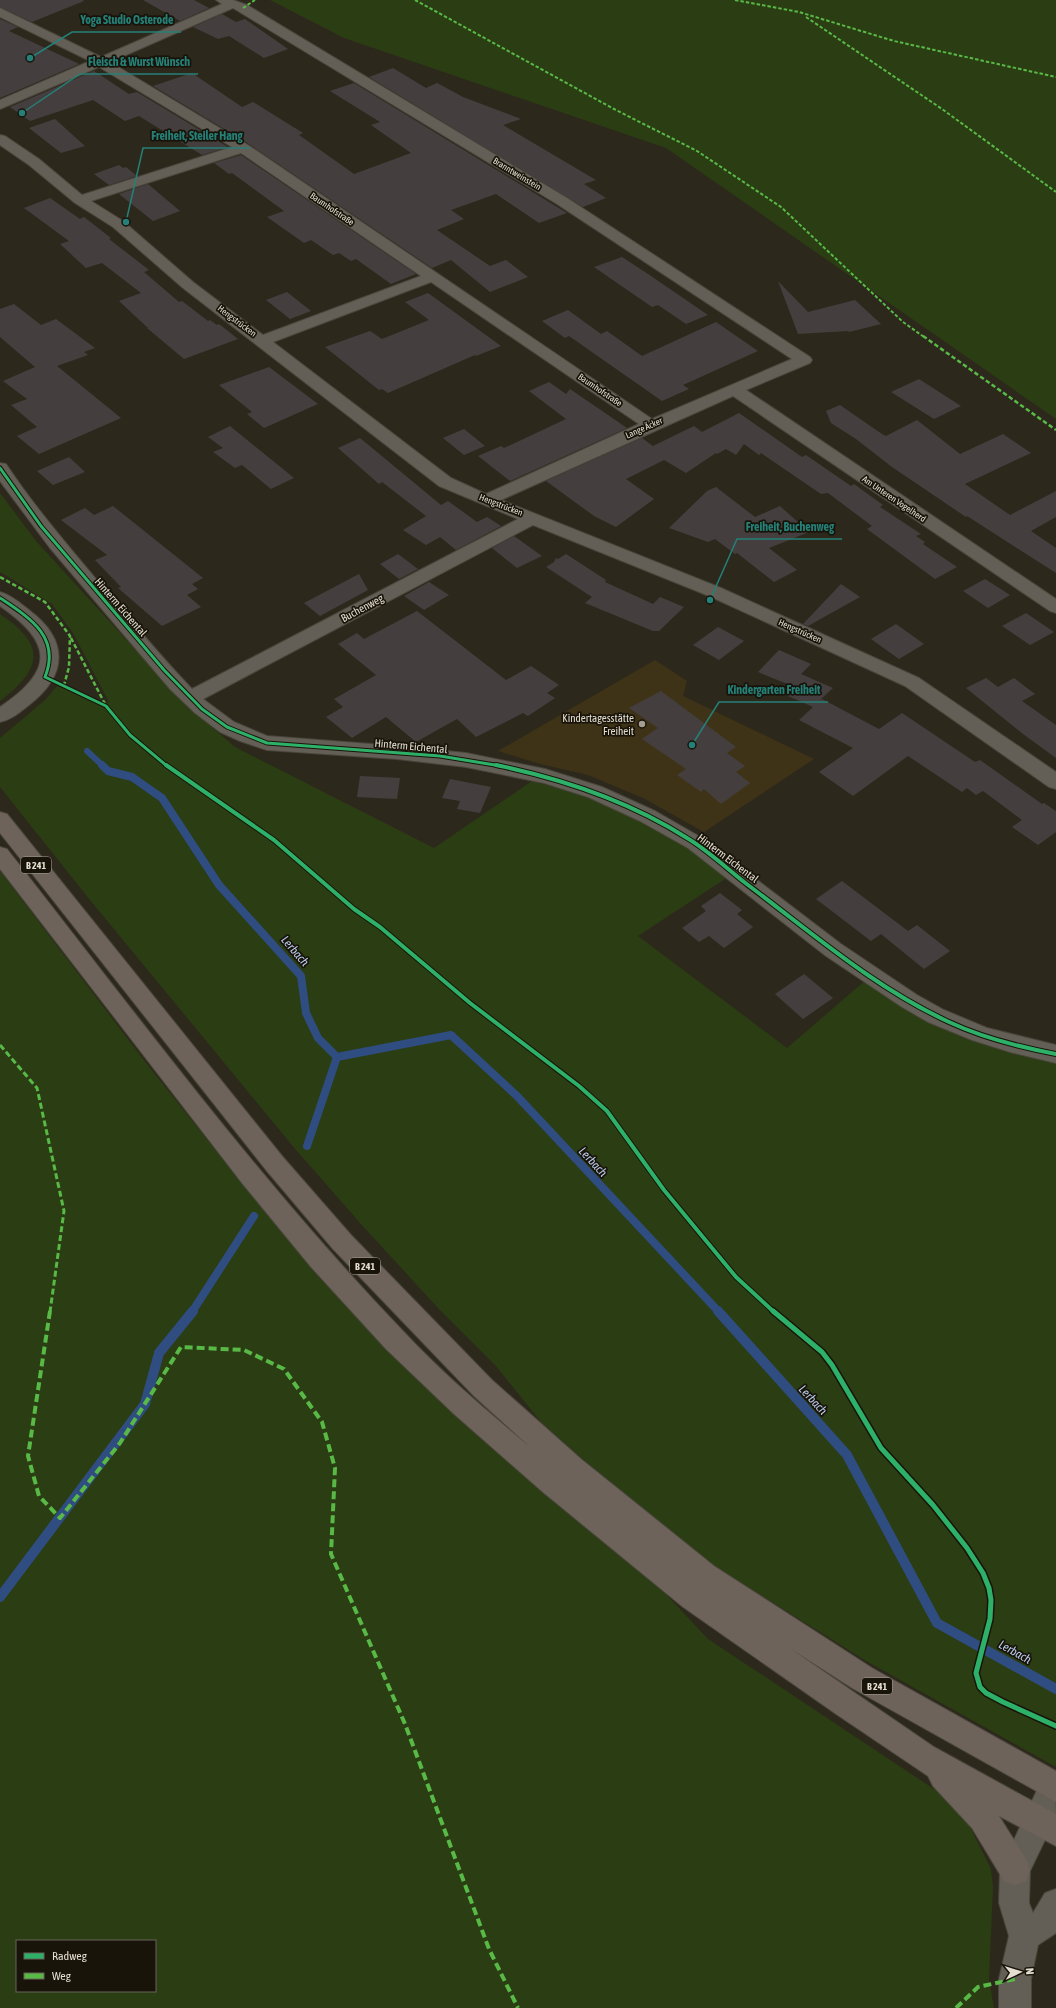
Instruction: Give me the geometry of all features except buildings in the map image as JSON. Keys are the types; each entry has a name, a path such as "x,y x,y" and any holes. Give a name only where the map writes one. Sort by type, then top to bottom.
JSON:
{"main road":[{"name":"B 241","path":"0,819 274,1163 342,1242 483,1388 572,1468 704,1576 862,1678 1056,1787"},
{"name":"B 241","path":"0,854 250,1176 320,1259 395,1341 462,1406 541,1474 693,1597 924,1757 1047,1826"},
{"path":"924,1757 983,1817 1016,1870"}],"street":[{"path":"0,105 99,62 226,2"},
{"name":"Branntweinstein","path":"226,2 243,8 562,201 804,360"},
{"name":"Baumhofstraße","path":"0,12 99,62 243,148 431,277 652,425"},
{"name":"Hengstrücken","path":"0,139 34,162 80,200 118,224 188,284 445,482 486,500 715,592 912,682 1056,782"},
{"path":"80,200 243,148"},
{"path":"262,341 431,277"},
{"name":"Lange Äcker","path":"486,500 733,389 804,360"},
{"name":"Am Unteren Vogelherd","path":"733,389 1056,607"},
{"name":"Hinterm Eichental","path":"0,468 17,495 54,542 145,649 191,698 223,725 251,738 267,743 446,758 531,774 600,794 652,819 697,845 856,965 910,1001 936,1015 983,1036 1010,1044 1056,1054"},
{"name":"Buchenweg","path":"191,698 533,518"},
{"path":"0,598 29,617 38,626 50,648 51,657 47,673 37,687 24,700 0,716"},
{"path":"1015,2008 1015,1979 1025,1936 1014,1903 1016,1870 1047,1826 1056,1787"},
{"path":"1025,1936 1044,1924 1056,1904"}],"shaded area":[{"name":"Kindertagesstätte Freiheit","path":"655,660 687,681 683,696 814,759 704,832 643,798 588,775 540,764 498,751"}],"green space":[{"path":"270,0 1056,0 1056,419 666,148 344,38"},
{"path":"0,493 36,541 186,705 235,747 434,848 532,781 581,794 615,807 649,824 697,854 728,877 638,936 787,1048 867,979 1056,1063 1056,1767 866,1661 710,1563 579,1456 541,1422 496,1366 438,1308 296,1150 90,900 0,787 0,738 45,700 57,686 63,687 101,705 109,702 73,633 52,604 0,572"},
{"path":"0,614 15,625 25,636 32,646 33,657 31,667 25,678 0,701"},
{"path":"0,871 147,1064 237,1177 339,1295 648,1575 708,1639 937,1791 956,1806 969,1825 991,1869 993,1887 989,1979 994,2008 0,2008"}],"waterway":[{"name":"Lerbach","path":"87,751 103,766"},
{"name":"Lerbach","path":"103,766 108,771 132,777 162,798 219,885 301,976 306,1013 318,1038 337,1057"},
{"name":"Lerbach","path":"337,1057 451,1035 517,1096 719,1312"},
{"path":"307,1146 337,1057"},
{"path":"192,1312 254,1216"},
{"path":"0,1597 145,1404 159,1353 193,1311"},
{"name":"Lerbach","path":"718,1311 847,1455 937,1623 1056,1689"}],"marked path":[{"path":"243,8 255,0"},
{"path":"415,0 614,109 697,151 781,207 903,322 1056,430"},
{"path":"735,0 799,12 894,41 1056,77"},
{"path":"806,17 995,146 1038,180 1056,192"},
{"path":"0,577 45,602 70,636 69,667 64,685"},
{"path":"71,638 106,706"},
{"path":"0,1045 37,1088 64,1211 41,1379 28,1456 39,1496 60,1518 120,1443 181,1347 244,1350 284,1369 322,1422 335,1468 331,1554 405,1724 489,1949 518,2008"},
{"path":"956,2008 978,1987 1015,1979"}],"cycle path":[{"path":"0,468 41,526 176,684 202,709 233,731 267,743 304,747 440,756 493,764 545,776 595,792 647,816 695,843 833,950 909,1001 936,1016 965,1029 1010,1043 1056,1054"},
{"path":"0,598 21,612 31,621 40,630 47,641 50,652 50,664 45,677 106,706 130,735 164,764 274,840 354,909 380,927 470,1003 579,1086 607,1111 664,1190 736,1277 777,1315 812,1342 822,1352 832,1365 870,1432 881,1448 933,1505 967,1548 983,1573 989,1588 991,1600 990,1619 976,1673 980,1687 986,1693 1003,1702 1056,1726"}],"place":[{"name":"Yoga Studio Osterode","path":"30,58"},
{"name":"Fleisch & Wurst Wünsch","path":"22,113"},
{"name":"Freiheit, Steiler Hang","path":"126,222"},
{"name":"Freiheit, Buchenweg","path":"710,600"},
{"name":"Kindertagesstätte Freiheit","path":"642,724"},
{"name":"Kindergarten Freiheit","path":"692,745"}]}
